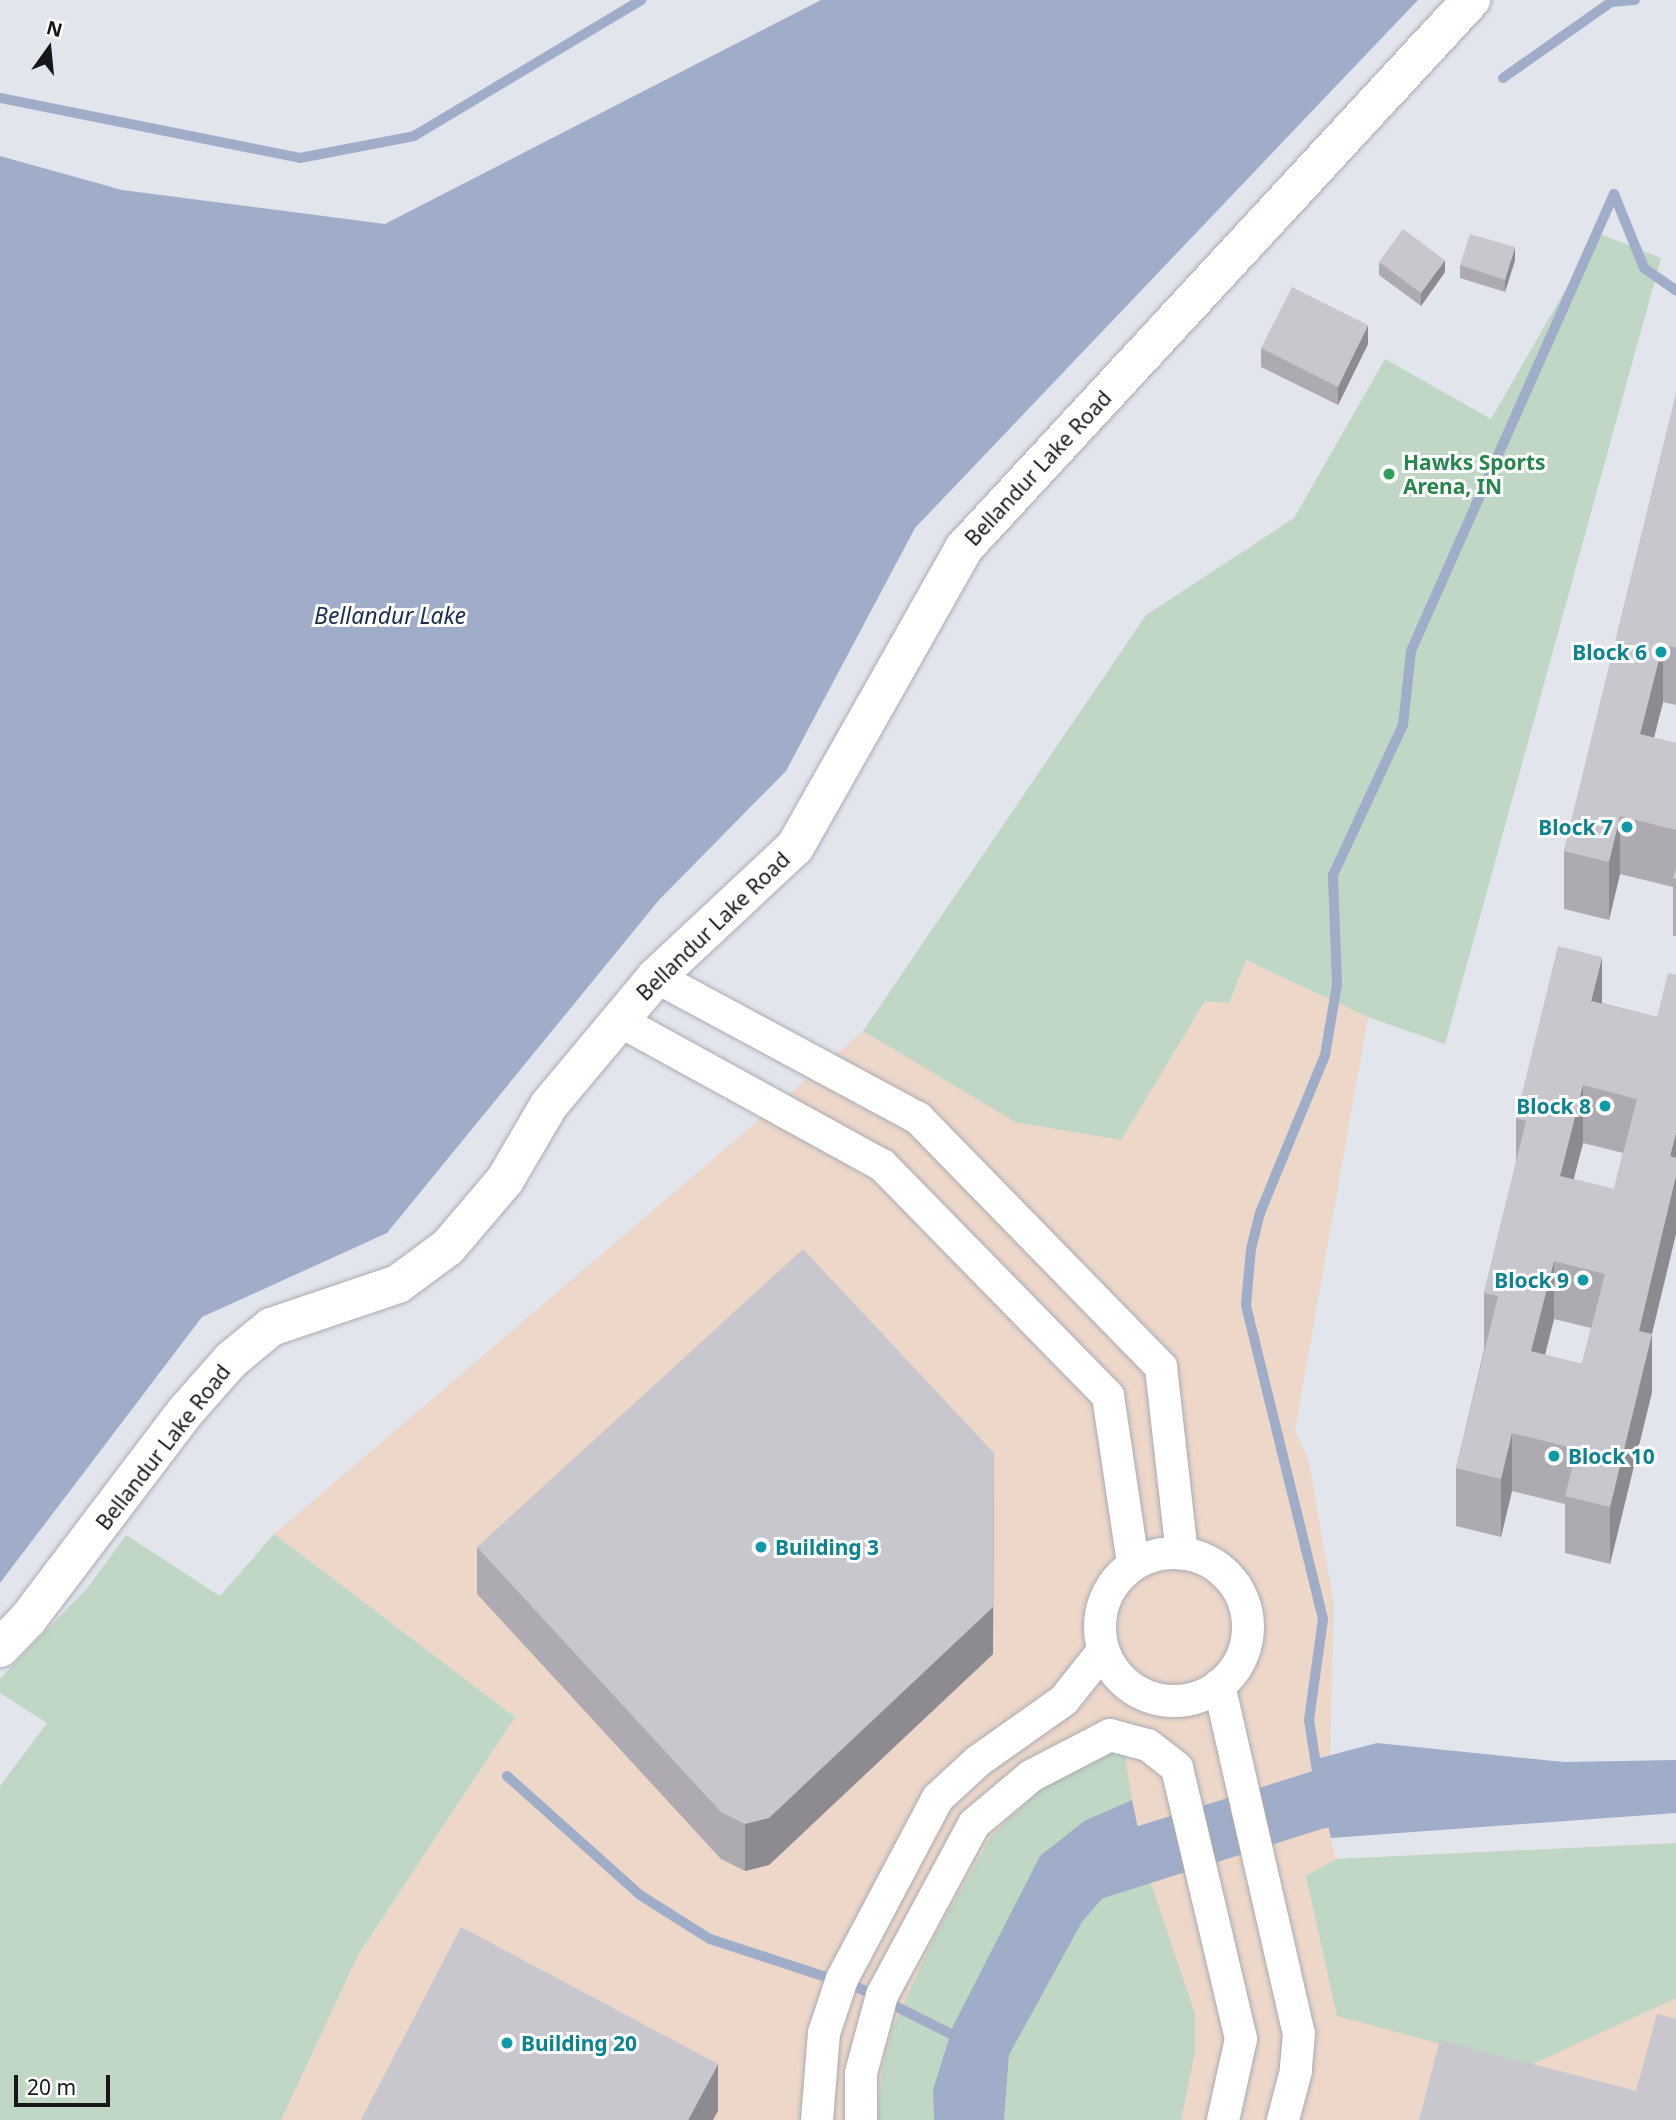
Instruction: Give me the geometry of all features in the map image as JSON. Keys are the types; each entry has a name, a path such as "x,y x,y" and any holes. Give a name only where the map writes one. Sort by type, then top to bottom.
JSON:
{"street":[{"name":"Bellandur Lake Road","path":"0,1648 29,1619 186,1411 231,1360 271,1327 398,1284 448,1247 505,1180 548,1105 618,1020 656,977 795,847 964,548 1471,0"},
{"path":"656,977 918,1118 1161,1367 1182,1554"},
{"path":"618,1020 882,1165 1108,1396 1133,1564"},
{"path":"1182,1554 1220,1569 1243,1600 1247,1640 1241,1659 1219,1685 1196,1698 1156,1699 1122,1681 1103,1651 1101,1609 1119,1576 1133,1564 1150,1556 1182,1554"},
{"path":"817,2120 822,2044 842,1979 939,1798 978,1761 1064,1700 1103,1651"},
{"path":"1219,1685 1299,2033 1296,2071 1283,2120"},
{"path":"861,2120 861,2073 882,1995 974,1824 1031,1776 1110,1735 1148,1745 1177,1768 1241,2039 1223,2120"}],"shaded area":[{"path":"1245,960 1368,1017 1295,1430 1309,1462 1334,1606 1330,1754 1312,1761 1336,1859 1676,1843 1676,2120 281,2120 358,1955 515,1717 274,1534 863,1031 1015,1122 1121,1139 1205,1001 1229,1003"}],"green space":[{"path":"1598,233 1661,258 1445,1044 1368,1017 1246,960 1229,1003 1205,1001 1121,1140 1015,1122 863,1031 1146,615 1294,518 1385,359 1491,419"},
{"path":"274,1534 515,1717 358,1955 281,2120 0,2120 0,1786 47,1723 0,1693 0,1679 88,1587 126,1535 220,1596"},
{"path":"1124,1750 1132,1800 1084,1821 1040,1856 933,2090 934,2120 878,2120 882,2069 893,2027 935,1936 991,1836 1051,1780 1106,1751"},
{"path":"1676,1843 1676,1998 1526,2067 1337,2016 1306,1876 1336,1859"},
{"path":"1148,1875 1195,2014 1195,2052 1181,2120 1004,2120 1009,2055 1082,1922 1111,1888"}],"water":[{"name":"Bellandur Lake","path":"821,0 1418,0 915,528 786,771 659,900 387,1233 202,1317 0,1583 0,156 122,190 385,224"},
{"path":"1377,1743 1564,1762 1676,1760 1676,1813 1331,1838 1312,1760"},
{"path":"1132,1800 1148,1875 1111,1888 1082,1922 1009,2055 1004,2120 934,2120 933,2090 953,2026 1040,1856 1084,1821"}],"building":[{"path":"1403,229 1445,260 1421,293 1379,262"},
{"path":"1470,234 1515,247 1505,280 1460,265"},
{"path":"1292,287 1368,325 1338,387 1261,348"},
{"path":"1676,394 1676,648 1663,644 1640,734 1676,743 1676,830 1620,816 1609,862 1564,851"},
{"path":"1558,946 1602,957 1591,1001 1657,1017 1668,973 1676,975 1676,1132 1670,1156 1676,1158 1676,1176 1639,1331 1652,1334 1610,1507 1565,1496 1577,1449 1512,1433 1501,1479 1456,1468 1498,1296 1484,1293 1526,1121 1516,1118","holes":["1583,1085 1637,1099 1614,1189 1560,1176","1554,1261 1605,1274 1582,1364 1531,1351"]},
{"name":"Building 3","path":"803,1249 994,1453 993,1607 769,1818 745,1824 721,1812 477,1547"},
{"name":"Building 20","path":"461,1927 718,2064 688,2120 361,2120"},
{"path":"1657,2014 1676,2019 1676,2120 1419,2120 1440,2040 1636,2091"}],"waterway":[{"path":"0,98 300,158 414,136 641,0"},
{"path":"1503,78 1611,2 1635,0"},
{"path":"1614,194 1644,268 1676,290"},
{"path":"1317,1771 1309,1720 1323,1619 1246,1305 1251,1249 1260,1213 1325,1055 1337,985 1333,875 1403,725 1411,651 1614,194"},
{"path":"507,1776 640,1895 710,1939 859,1988 961,2039"},
{"path":"1070,1878 1321,1799 1400,1797"}],"place":[{"name":"Hawks Sports Arena, IN","path":"1389,474"},
{"name":"Block 6","path":"1661,652"},
{"name":"Block 7","path":"1627,827"},
{"name":"Block 8","path":"1605,1106"},
{"name":"Block 9","path":"1583,1280"},
{"name":"Block 10","path":"1554,1456"},
{"name":"Building 3","path":"761,1547"},
{"name":"Building 20","path":"507,2043"}]}
